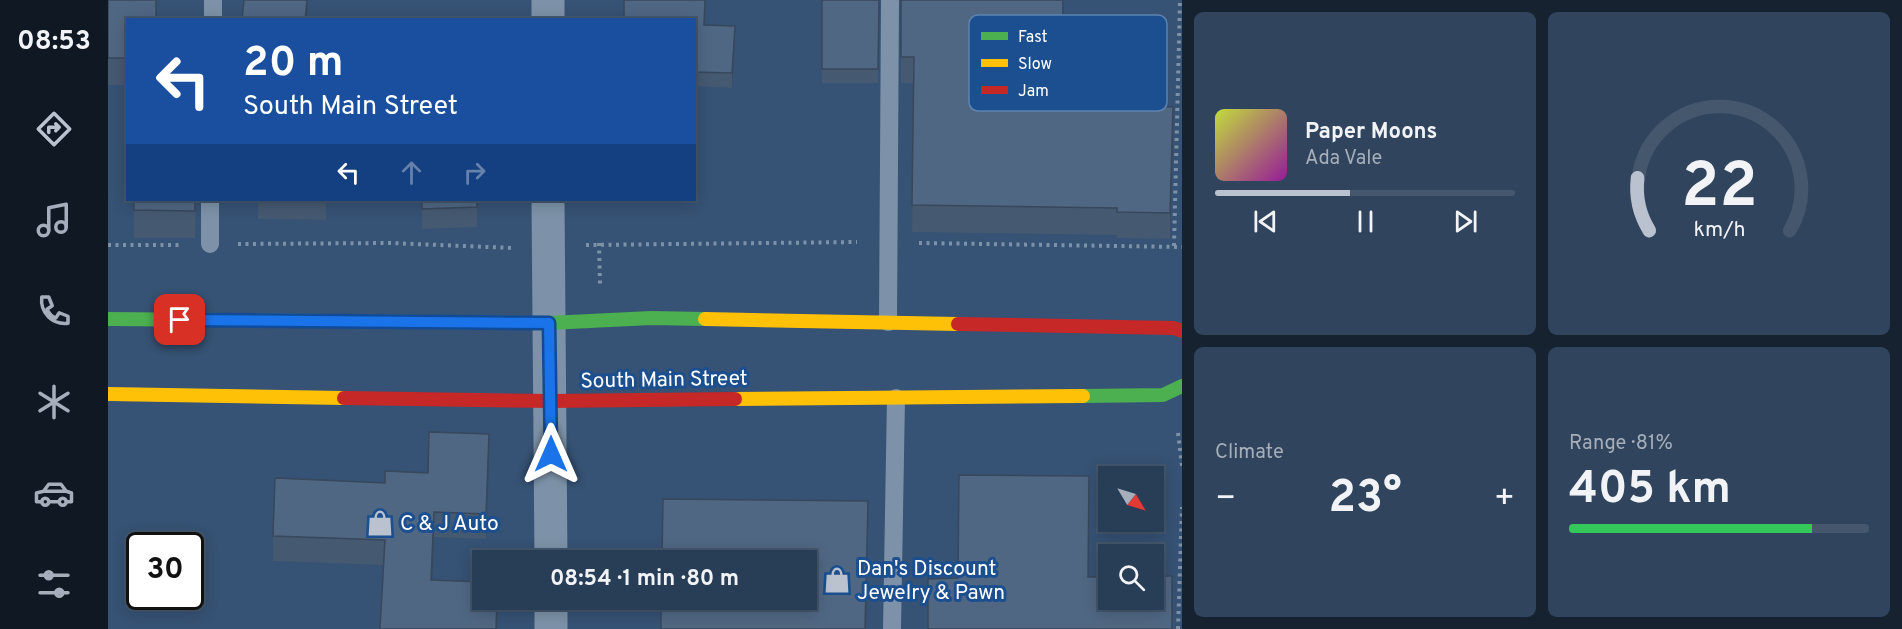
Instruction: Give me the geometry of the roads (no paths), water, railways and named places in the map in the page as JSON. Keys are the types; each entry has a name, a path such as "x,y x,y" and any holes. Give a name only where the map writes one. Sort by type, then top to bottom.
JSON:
{"street":[{"path":"548,0 548,18"},
{"path":"548,201 551,550"},
{"path":"108,320 549,323 651,318 1174,328 1182,331"},
{"name":"South Main Street","path":"108,394 551,401 1162,395 1182,386"},
{"path":"551,610 551,629"}],"lane":[{"path":"213,0 213,18"},
{"path":"888,322 890,0"},
{"path":"210,201 210,244"},
{"path":"892,629 896,398"}],"place":[{"name":"C & J Auto","path":"380,523"},
{"name":"Dan's Discount Jewelry & Pawn","path":"837,580"}]}
